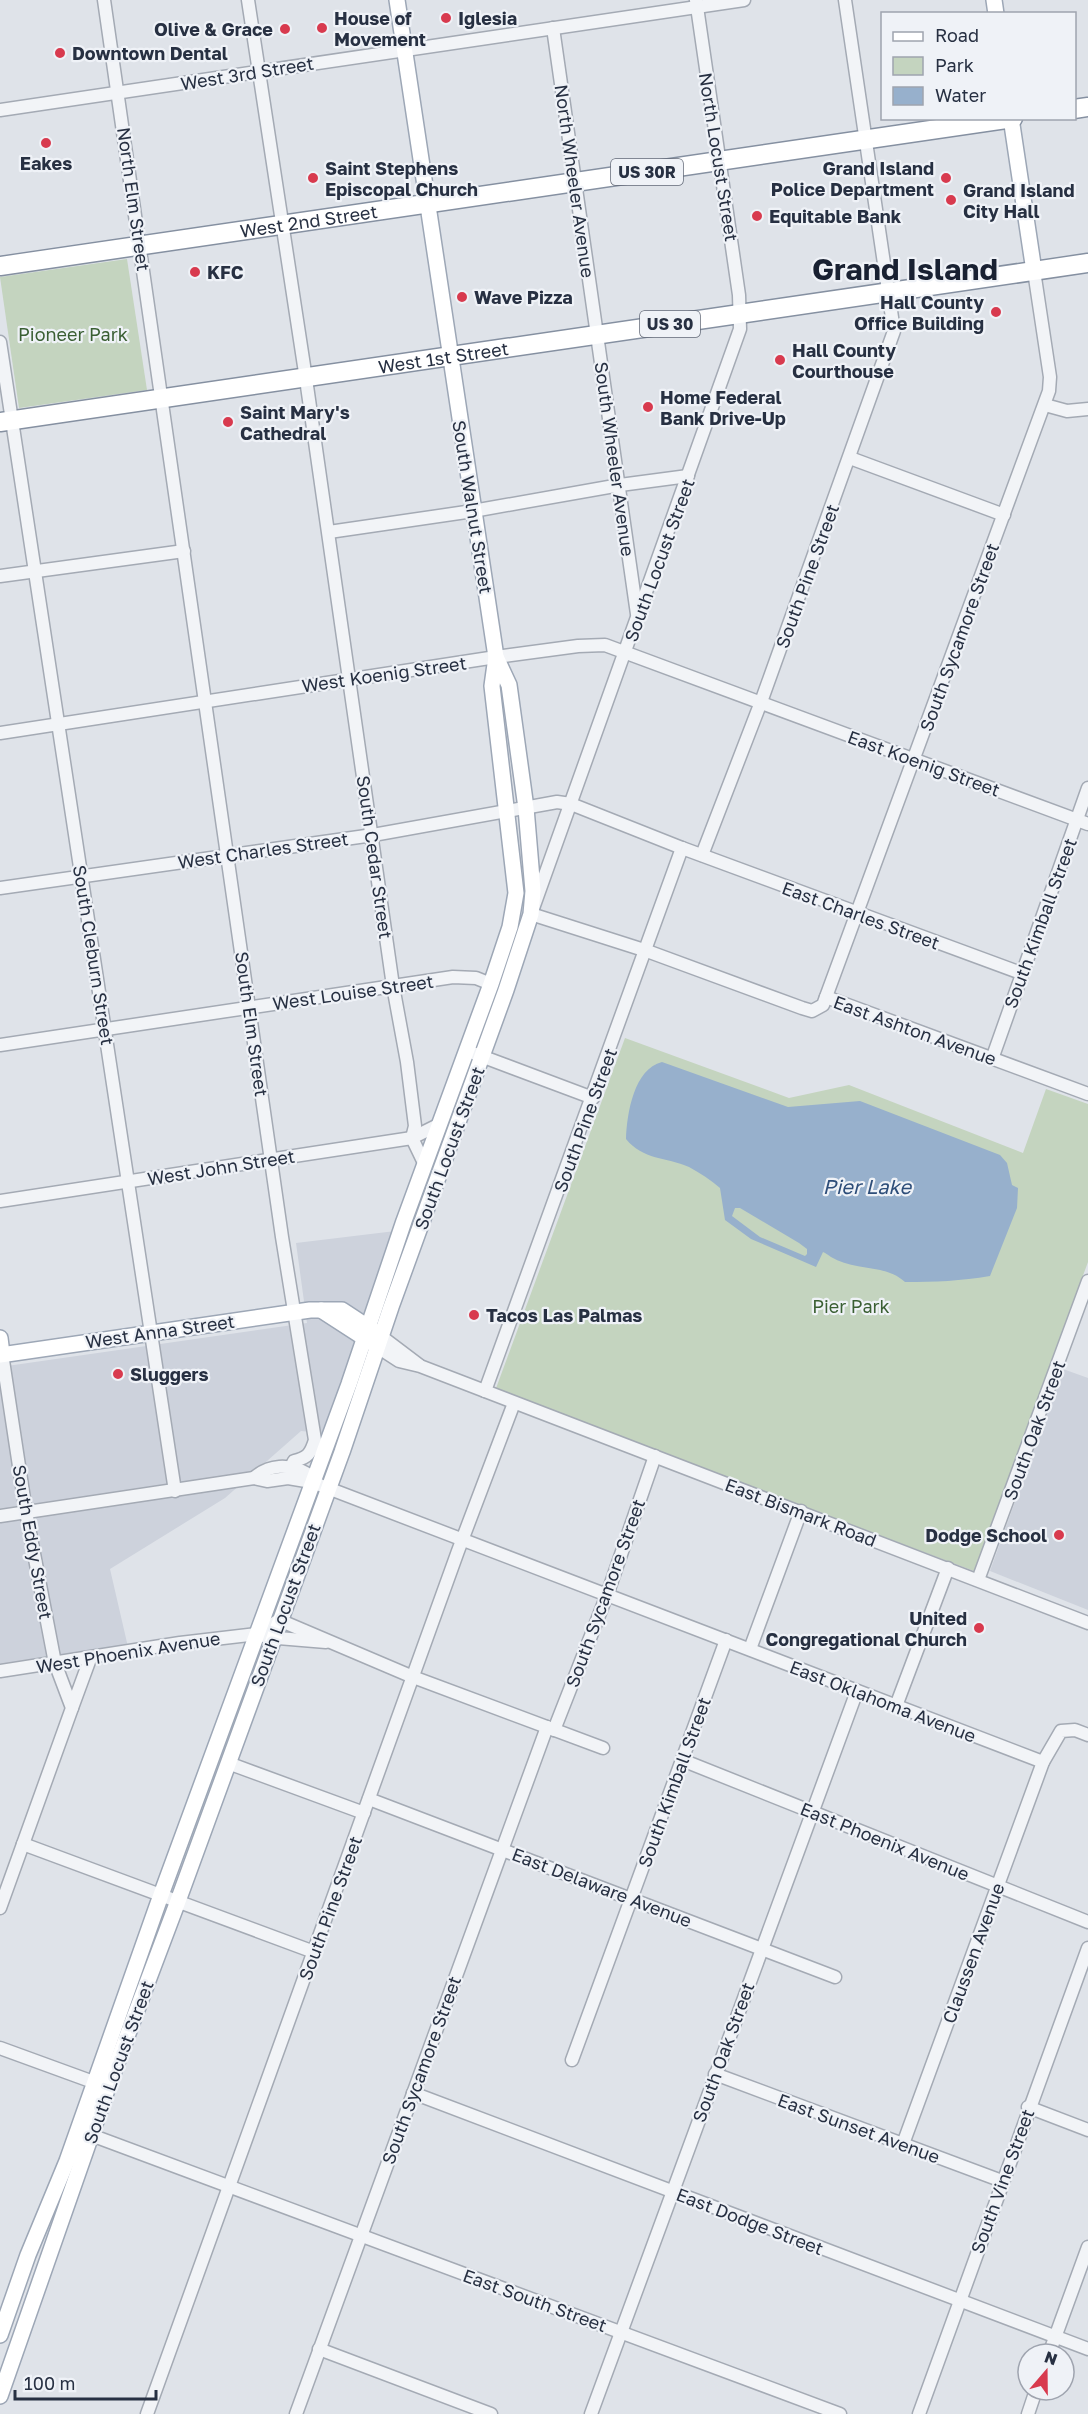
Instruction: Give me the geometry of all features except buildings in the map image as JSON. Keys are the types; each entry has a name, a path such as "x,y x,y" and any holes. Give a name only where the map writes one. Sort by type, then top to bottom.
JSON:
{"highway":[{"name":"US 30R","path":"866,140 1004,120"},
{"name":"West 2nd Street","path":"0,266 866,140"},
{"name":"US 30","path":"889,292 1088,262"},
{"name":"West 1st Street","path":"6,421 889,292"}],"main road":[{"name":"South Walnut Street","path":"397,0 495,657 492,686 507,812"},
{"path":"1011,120 1034,271"},
{"name":"South Walnut Street","path":"495,657 508,685 526,808"},
{"name":"South Locust Street","path":"0,2396 91,2135 328,1488 531,914 533,891 526,808"},
{"name":"South Locust Street","path":"0,2335 96,2083 161,1894 312,1482 510,927 516,893 507,812"},
{"name":"West Anna Street","path":"1,1354 293,1311 321,1310 342,1310 380,1342"},
{"name":"South Eddy Street","path":"0,1338 1,1354"}],"street":[{"name":"North Elm Street","path":"104,0 163,399"},
{"path":"248,0 329,532 473,512 620,485 688,476"},
{"name":"West 3rd Street","path":"0,110 553,28 697,4 744,0"},
{"name":"South Pine Street","path":"702,855 761,702 893,338 894,325 845,0"},
{"name":"North Locust Street","path":"697,4 742,314"},
{"name":"North Wheeler Avenue","path":"553,28 598,334"},
{"name":"South Sycamore Street","path":"826,997 1045,405 1050,377 1034,271"},
{"name":"South Locust Street","path":"531,914 736,344 742,314"},
{"name":"South Wheeler Avenue","path":"598,334 637,618"},
{"name":"South Cleburn Street","path":"0,342 6,421 60,724 175,1491"},
{"path":"0,576 184,551 163,399"},
{"path":"1045,405 1067,411 1088,409"},
{"path":"850,458 1004,515"},
{"name":"South Cedar Street","path":"329,532 393,986 409,1074 415,1126 412,1138 425,1165"},
{"name":"South Elm Street","path":"184,551 293,1311 315,1440 310,1454 305,1459 294,1461 291,1467"},
{"name":"West Koenig Street","path":"0,733 204,700 578,646 605,645 626,651 761,702"},
{"name":"East Koenig Street","path":"761,702 1082,822"},
{"name":"South Kimball Street","path":"992,1059 1021,973 1082,822 1088,788"},
{"name":"West Charles Street","path":"0,888 372,835 557,802 571,804"},
{"path":"571,804 682,848"},
{"name":"South Pine Street","path":"484,1392 647,951 682,848"},
{"name":"East Charles Street","path":"682,848 1021,973"},
{"path":"531,914 647,951"},
{"name":"East Ashton Avenue","path":"647,951 812,1011 823,1005 826,997 1088,1094"},
{"name":"West Louise Street","path":"0,1045 453,977 476,978 491,984"},
{"path":"467,1051 593,1098"},
{"name":"West John Street","path":"0,1201 412,1138 440,1124"},
{"name":"South Oak Street","path":"978,1580 1088,1281"},
{"name":"East Bismark Road","path":"380,1342 399,1361 420,1366 1088,1623"},
{"name":"South Eddy Street","path":"1,1354 26,1512 55,1663 72,1708"},
{"name":"South Pine Street","path":"147,2414 463,1538 514,1403"},
{"name":"South Sycamore Street","path":"296,2414 502,1850 607,1595 655,1456"},
{"path":"254,1478 263,1469 291,1467 306,1473 312,1482"},
{"path":"0,1516 254,1478 267,1481 288,1478 312,1482"},
{"name":"East Oklahoma Avenue","path":"312,1482 1043,1762"},
{"path":"750,1650 801,1511"},
{"path":"896,1706 948,1568"},
{"name":"West Phoenix Avenue","path":"257,1634 279,1620 413,1677"},
{"name":"West Phoenix Avenue","path":"0,1671 90,1659 180,1643 257,1634 273,1639 327,1642"},
{"name":"South Kimball Street","path":"572,2060 726,1640"},
{"path":"0,1908 90,1659"},
{"path":"413,1677 603,1748"},
{"name":"South Oak Street","path":"591,2414 857,1691"},
{"path":"1043,1762 1061,1731 1075,1730 1088,1735"},
{"name":"East Phoenix Avenue","path":"682,1760 1088,1922"},
{"name":"Claussen Avenue","path":"903,2144 1043,1762"},
{"path":"228,1763 364,1813"},
{"name":"East Delaware Avenue","path":"369,1799 835,1977"},
{"path":"23,1844 314,1952"},
{"name":"South Vine Street","path":"919,2414 1028,2107 1088,1948"},
{"path":"0,2048 96,2083"},
{"name":"East Sunset Avenue","path":"715,2074 1002,2181"},
{"name":"East Dodge Street","path":"413,2093 1088,2349"},
{"path":"1028,2107 1088,2130"},
{"name":"East South Street","path":"91,2135 840,2414"},
{"path":"1054,2342 1088,2247"},
{"path":"319,2349 491,2414"}],"shaded area":[{"path":"412,1229 340,1435 301,1431 225,1498 110,1569 128,1647 0,1665 0,1367 307,1323 296,1243"},
{"path":"1063,1369 1088,1378 1088,1610 990,1571"}],"green space":[{"name":"Pioneer Park","path":"127,259 147,390 19,408 0,277"},
{"name":"Pier Park","path":"625,1038 789,1098 849,1085 1023,1153 1046,1089 1088,1104 1088,1262 974,1571 495,1391"}],"water":[{"name":"Pier Lake","path":"662,1062 788,1107 860,1101 1000,1155 1007,1163 1012,1185 1018,1188 1017,1208 990,1276 948,1281 905,1282 889,1272 849,1264 823,1252 816,1267 751,1239 725,1220 720,1188 717,1185 689,1167 640,1151 626,1139 630,1105 634,1093 645,1073 652,1066","holes":["735,1208 740,1208 799,1243 807,1249 807,1254 805,1256 760,1237 732,1216"]}],"place":[{"name":"Iglesia","path":"446,18"},
{"name":"House of Movement","path":"322,28"},
{"name":"Olive & Grace","path":"285,29"},
{"name":"Downtown Dental","path":"60,53"},
{"name":"Eakes","path":"46,143"},
{"name":"Saint Stephens Episcopal Church","path":"313,178"},
{"name":"Grand Island Police Department","path":"946,178"},
{"name":"Grand Island City Hall","path":"951,200"},
{"name":"Equitable Bank","path":"757,216"},
{"name":"KFC","path":"195,272"},
{"name":"Wave Pizza","path":"462,297"},
{"name":"Hall County Office Building","path":"996,312"},
{"name":"Hall County Courthouse","path":"780,360"},
{"name":"Home Federal Bank Drive-Up","path":"648,407"},
{"name":"Saint Mary's Cathedral","path":"228,422"},
{"name":"Tacos Las Palmas","path":"474,1315"},
{"name":"Sluggers","path":"118,1374"},
{"name":"Dodge School","path":"1059,1535"},
{"name":"United Congregational Church","path":"979,1628"}],"district":[{"name":"Grand Island","path":"905,269"}]}
